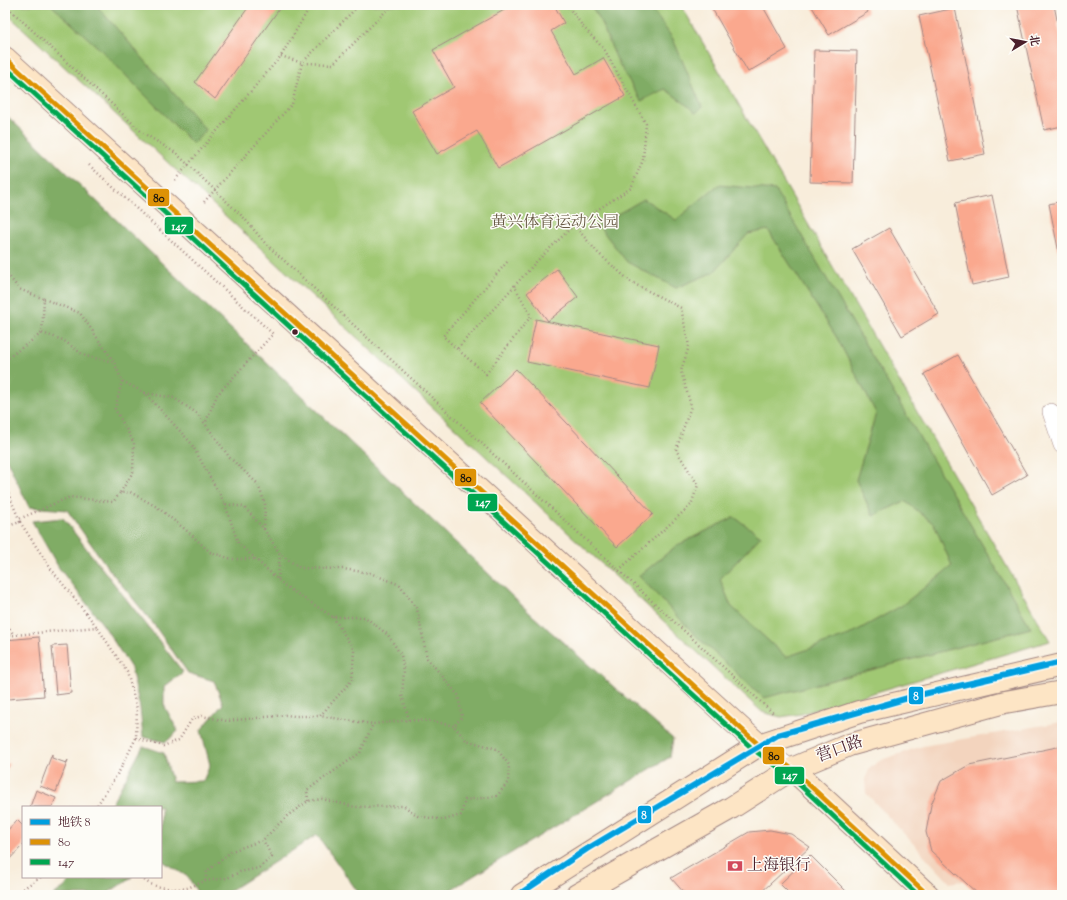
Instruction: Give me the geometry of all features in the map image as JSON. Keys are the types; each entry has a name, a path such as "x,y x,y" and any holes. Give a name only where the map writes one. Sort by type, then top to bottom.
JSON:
{"street":[{"path":"5,58 759,745 792,769 928,895"},
{"path":"1050,412 1062,445"},
{"name":"营口路","path":"522,895 759,745 859,712 1062,665"},
{"name":"营口路","path":"577,895 731,808 792,769 849,745 1005,702 1062,692"}],"path":[{"path":"5,5 143,133 176,153 188,164 244,218 265,243 774,714"},
{"path":"175,180 281,56 311,5"},
{"path":"204,202 292,104 302,63 359,5"},
{"path":"457,349 514,285 574,225 631,188 643,160 646,124 604,49 584,28 567,5"},
{"path":"281,56 302,63 333,64 390,7"},
{"path":"86,162 272,334 216,395 205,424"},
{"path":"574,225 598,253 632,282 681,308 689,346 681,371 691,406 676,450 698,485 691,505 619,570"},
{"path":"508,261 443,336 486,374 531,316 514,285"},
{"path":"5,270 19,289 80,313 114,362 122,381 115,408 134,443 133,472 113,502 70,497 5,527"},
{"path":"42,333 44,299"},
{"path":"5,360 42,333"},
{"path":"42,333 63,340 85,356 114,362"},
{"path":"122,381 145,392 174,398 198,414 230,458 258,484 265,504 264,529"},
{"path":"145,392 191,443 225,504 238,543 285,586 333,617 354,650 352,680 320,716"},
{"path":"5,486 20,520 51,569 97,627 127,672 137,709 136,738 120,770 97,806"},
{"path":"120,493 130,492 157,507 186,530 210,552 232,559 255,559"},
{"path":"225,504 244,507 264,529 280,554 300,568 343,569 370,573 400,585 417,609 428,658 458,695 462,718 454,726"},
{"path":"278,579 280,554"},
{"path":"333,617 365,617 388,635 401,655 404,671 402,695 408,720"},
{"path":"5,622 14,635"},
{"path":"5,636 97,627"},
{"path":"136,738 163,746 179,740 192,719 202,716 227,721 285,715 320,716 373,724 408,720 432,721 454,726 466,740 497,749 509,765 508,782 497,796 465,800 461,815 444,820 418,816 404,806 355,807 322,800 308,801 287,816 263,840 232,851 208,871 205,881"},
{"path":"308,801 307,790 360,753 373,724"},
{"path":"143,878 162,888 186,888 205,881 227,878 240,872 259,868 272,856 263,840"},
{"path":"13,895 39,878"}],"shaded area":[{"path":"1062,722 1062,861 950,883 866,793 865,779 870,768 881,760 923,746"}],"green space":[{"name":"黄兴体育运动公园","path":"5,5 681,5 1050,641 801,714 781,717 762,712 5,12"},
{"path":"51,5 96,5 206,130 193,144 101,50"},
{"path":"590,5 649,5 673,39 702,107 696,113 665,89 641,101 618,62 598,16"},
{"path":"5,114 533,616 673,739 670,757 442,895 360,895 317,835 223,895 199,895 188,877 162,861 162,806 111,806 143,746 164,753 172,782 203,781 210,765 201,730 223,704 214,681 188,673 152,622 108,568 67,510 29,507 5,456"},
{"path":"718,185 775,190 1031,628 764,698 698,638 639,576 676,546 734,517 761,536 720,579 731,606 786,657 849,635 901,606 952,566 934,524 905,501 873,516 856,480 876,413 837,338 768,230 748,234 714,272 676,288 627,262 598,225 644,199 676,220"},
{"path":"63,518 183,672 164,687 164,705 178,731 166,742 143,737 140,708 131,668 104,626 59,568 32,521"},
{"path":"70,878 130,878 105,895 53,895 65,887"}],"building":[{"path":"250,5 282,5 215,99 195,82"},
{"path":"513,5 554,5 564,23 551,31 576,74 603,58 625,96 498,168 477,131 437,154 412,111 454,87 433,50"},
{"path":"710,5 762,5 787,49 748,72"},
{"path":"811,5 864,5 868,12 829,35"},
{"path":"1017,5 1054,5 1062,44 1062,126 1044,130"},
{"path":"955,8 985,154 950,161 919,16"},
{"path":"814,50 857,51 853,183 810,182"},
{"path":"992,195 1009,277 972,285 955,203"},
{"path":"1062,201 1062,263 1061,263 1049,204"},
{"path":"889,228 939,314 902,336 852,249"},
{"path":"557,269 578,297 548,321 527,293"},
{"path":"536,319 659,345 650,388 527,362"},
{"path":"958,355 1027,475 992,495 924,374"},
{"path":"516,369 653,514 617,547 480,403"},
{"path":"39,637 44,696 8,699 5,668 5,640"},
{"path":"67,645 71,693 56,695 52,646"},
{"path":"1062,746 1062,817 1060,817 1060,826 1062,830 1062,895 979,895 931,851 926,832 931,805 941,781 969,765"},
{"path":"52,754 52,758 66,763 68,760 56,792 40,786"},
{"path":"5,763 9,764 5,774"},
{"path":"36,790 56,798 52,806 30,806"},
{"path":"17,820 22,825 22,846 5,864 5,833"},
{"path":"770,830 791,834 810,847 758,895 686,895 671,878 749,832"},
{"path":"810,855 850,895 791,895 780,884"}],"metro line":[{"name":"8","path":"518,895 587,849 778,735 915,696 1062,662"}],"transit line":[{"name":"80","path":"5,58 759,745 792,769 928,895"},
{"name":"147","path":"5,67 754,750 788,774 918,895"}],"place":[{"name":"上海银行","path":"735,866"}]}
